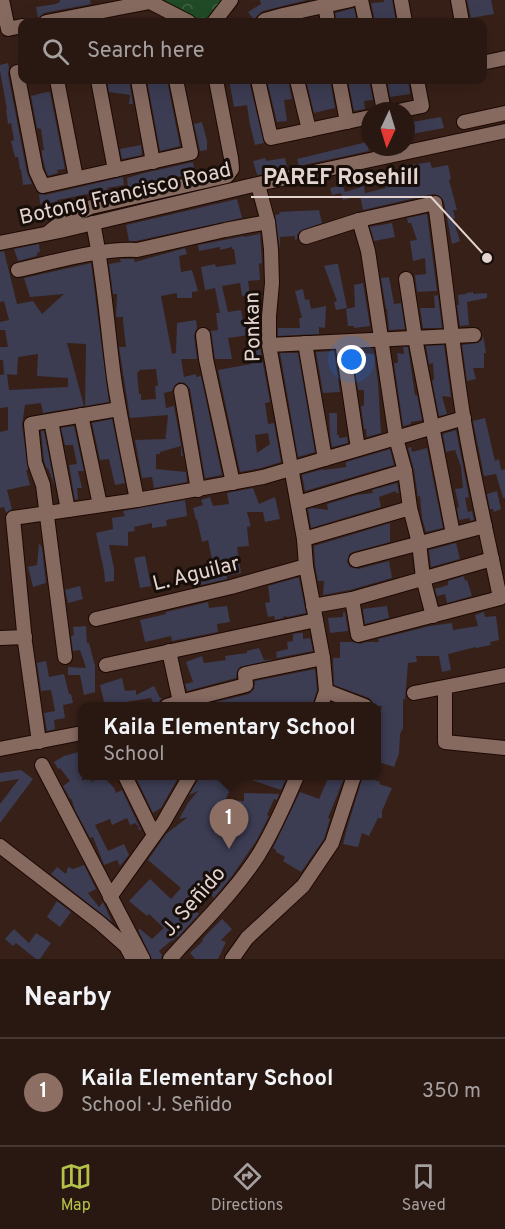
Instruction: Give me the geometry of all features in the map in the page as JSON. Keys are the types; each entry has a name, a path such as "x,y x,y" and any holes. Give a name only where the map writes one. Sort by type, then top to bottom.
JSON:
{"street":[{"path":"2,0 8,29 18,27"},
{"path":"217,18 231,0"},
{"path":"287,18 325,5 351,0"},
{"path":"362,0 365,18"},
{"path":"401,0 404,18"},
{"path":"458,0 461,18"},
{"path":"90,18 150,1 182,18"},
{"path":"325,5 327,18"},
{"path":"487,62 505,58"},
{"path":"19,84 36,171 43,186 191,153 177,84"},
{"path":"58,84 76,178"},
{"path":"99,84 115,170"},
{"path":"139,84 153,162"},
{"path":"48,234 64,219 90,207 227,176 232,169 231,158 217,84"},
{"path":"259,84 271,138 361,119"},
{"path":"298,84 309,130"},
{"path":"340,84 347,122"},
{"path":"379,84 382,102"},
{"path":"415,107 422,106 418,84"},
{"path":"464,122 505,113"},
{"name":"Botong Francisco Road","path":"0,243 48,234 258,184 505,132"},
{"name":"Ponkan","path":"258,184 272,249 268,316 269,345 298,503 306,566"},
{"path":"306,237 359,220 435,203 464,418 500,598 358,635 352,599"},
{"path":"359,220 368,251 396,438 405,471 423,578 434,616"},
{"path":"18,270 99,253 126,249 137,250 268,222"},
{"path":"93,223 99,253 118,409 137,500"},
{"path":"406,279 415,338 453,534"},
{"path":"269,345 474,335"},
{"path":"203,336 232,483"},
{"path":"342,342 358,449"},
{"path":"305,344 325,459"},
{"path":"181,391 198,490"},
{"path":"65,657 43,485 34,463 31,424 118,409"},
{"path":"81,416 100,505"},
{"path":"39,742 25,637 13,518 198,490 263,477 464,418"},
{"path":"51,421 68,510"},
{"path":"298,503 405,471"},
{"path":"304,539 410,508"},
{"path":"356,560 485,526"},
{"path":"106,665 315,613 352,599 492,559"},
{"path":"306,566 323,658 326,691 322,702"},
{"name":"L. Aguilar","path":"96,619 231,587 306,566"},
{"path":"0,638 25,637"},
{"path":"169,651 173,702"},
{"path":"181,702 246,686 246,674 323,658"},
{"path":"414,693 505,675"},
{"path":"445,688 445,742 505,748"},
{"path":"326,691 355,702"},
{"path":"0,749 78,733"},
{"path":"42,765 143,959"},
{"path":"127,780 154,835"},
{"path":"110,897 163,823 188,780"},
{"name":"J. Señido","path":"170,959 238,882 259,854 280,816 295,780"},
{"path":"232,959 247,938 303,886 332,843 353,780"},
{"path":"0,846 100,923 126,946 133,959"}],"green space":[{"path":"153,0 223,0 206,18 190,18"}],"building":[{"path":"60,0 90,0 91,4 44,13 38,18 36,7 56,4"},
{"path":"260,0 307,0 263,11 252,18 248,12 261,4"},
{"path":"384,0 392,0 395,18 374,18 371,3 384,2"},
{"path":"467,0 491,0 494,14 471,18"},
{"path":"354,8 356,18 336,18 335,13"},
{"path":"8,63 8,74 27,173 32,184 23,185 18,157 15,157 11,141 14,140 11,123 8,124 0,71 0,65"},
{"path":"108,84 130,84 133,104 129,104 130,95 109,92"},
{"path":"148,84 168,84 180,146 160,151"},
{"path":"230,84 250,84 264,143 255,145 247,105 234,107"},
{"path":"268,84 289,84 292,99 284,100 287,121 277,122"},
{"path":"307,84 331,84 335,108 314,113"},
{"path":"349,84 370,84 373,100 361,102 361,110 354,111"},
{"path":"388,84 409,84 410,94 390,97"},
{"path":"50,92 65,169 57,170 58,173 48,176 42,155 42,150 44,150 41,129 37,128 31,96"},
{"path":"441,117 444,128 415,133 415,121"},
{"path":"202,122 207,150 200,151 194,124"},
{"path":"361,143 361,153 299,166 297,159"},
{"path":"141,145 142,155 122,159 120,149"},
{"path":"265,158 266,161 285,158 287,167 268,170 269,173 257,175 253,161"},
{"path":"193,162 195,173 128,188 127,178"},
{"path":"430,162 432,168 448,165 451,179 449,180 457,210 453,210 455,218 453,219 460,241 452,244 444,202 438,195 433,194 363,210 360,196 343,200 341,193 332,195 330,188 343,185 345,192 364,186 365,193 386,188 382,172 390,170 391,175 412,169 411,165"},
{"path":"123,177 124,185 57,200 58,202 40,204 39,194 45,195"},
{"path":"237,199 242,218 129,241 126,225"},
{"path":"319,210 322,223 300,231 295,240 295,236 280,237 280,250 275,215 280,214 279,212"},
{"path":"427,214 437,291 417,292 415,275 426,274 425,258 413,261 410,241 417,240 407,218"},
{"path":"392,223 395,237 374,241 370,227"},
{"path":"259,234 262,263 259,264 260,280 248,281 250,295 242,296 240,283 222,286 228,312 241,310 246,328 252,327 253,334 260,334 260,347 270,402 265,403 268,424 274,423 281,462 240,472 218,370 251,364 249,335 228,338 232,359 215,359 211,331 218,330 216,313 220,313 215,288 205,290 201,267 236,264 234,249 232,247 220,250 220,247 199,251 198,245","holes":["268,433 270,444 257,453 255,435"]},
{"path":"39,244 40,252 37,256 18,261 14,249"},
{"path":"185,248 187,254 179,256 181,272 192,270 198,291 192,292 192,298 177,298 177,293 161,296 172,354 176,353 177,323 196,320 197,328 194,336 197,359 181,359 184,377 196,374 196,377 201,376 222,475 205,478 190,389 185,383 179,382 172,391 164,393 166,408 174,406 183,456 181,456 181,446 160,452 156,454 156,469 186,472 187,482 154,488 152,477 142,478 135,440 166,439 168,415 130,418 119,347 126,347 123,317 116,317 117,294 113,294 109,264 121,262 120,259 134,259 135,262","holes":["156,369 158,386 155,386 156,399 141,400 137,372"]},
{"path":"4,251 17,304 33,301 42,314 64,294 30,297 24,278 91,263 109,402 85,406 86,344 67,343 84,406 43,413 41,403 25,405 22,425 28,470 26,470 30,485 7,490 12,509 6,513 4,507 0,508 0,432 8,430 8,407 0,408 0,375 6,374 4,374 3,360 0,360 0,347 8,347 5,330 0,330 0,322 9,320 4,301 0,302 0,252","holes":["38,354 37,376 68,378 68,387 9,390 7,374 17,375 18,357"]},
{"path":"338,264 347,308 336,310 334,302 337,301 324,266"},
{"path":"389,277 394,304 401,303 405,329 389,330 381,278"},
{"path":"363,283 370,326 354,328 354,326 348,326 346,309 355,307 354,285"},
{"path":"303,289 305,300 309,299 311,309 326,306 325,328 319,327 319,334 278,336 278,328 300,328 299,318 302,318 295,291"},
{"path":"473,292 473,294 487,293 487,298 467,302 469,325 460,326 458,295"},
{"path":"438,295 442,328 423,328 420,308 435,308 434,296"},
{"path":"483,335 486,353 484,353 484,368 473,368 476,379 467,381 462,345 478,343 482,340"},
{"path":"444,345 451,397 442,396 447,414 439,416 432,380 434,380 433,363 429,364 426,346"},
{"path":"403,347 408,347 415,395 417,395 422,420 403,426 394,363 398,361 397,353 404,354"},
{"path":"362,349 362,353 374,354 381,433 367,437 361,406 364,406 364,390 358,390 352,350"},
{"path":"334,351 340,392 323,393 316,352"},
{"path":"280,353 298,353 315,452 298,457"},
{"path":"329,413 337,413 337,435 339,438 347,437 348,443 332,447"},
{"path":"485,418 495,461 499,459 501,470 505,469 505,498 503,498 496,474 484,476 473,421"},
{"path":"112,419 125,483 115,485 109,459 100,460 92,423"},
{"path":"74,426 84,471 78,471 82,488 77,488 78,499 75,500 69,465 77,464 73,445 65,445 61,428"},
{"path":"456,430 469,497 465,498 468,512 472,511 474,520 470,521 470,518 459,520 455,489 463,488 461,467 455,450 446,452 443,434"},
{"path":"41,431 44,431 55,487 44,461"},
{"path":"411,447 412,452 427,448 443,528 426,532 408,448"},
{"path":"390,449 394,465 305,491 302,475 323,469 346,467 346,462"},
{"path":"397,483 399,493 396,491 379,497 381,507 311,528 308,509 328,510 327,504 373,493 372,490"},
{"path":"253,488 259,504 275,497 280,519 265,522 263,512 247,512 251,526 247,527 249,546 237,547 241,573 201,585 199,576 215,573 208,540 202,542 193,508 203,505 201,500 210,497 213,506 229,504 227,493"},
{"path":"497,491 501,509 494,512 490,509 487,494"},
{"path":"185,500 187,516 166,520 167,526 152,528 152,523 134,527 135,531 128,532 128,546 109,545 114,581 105,582 96,533 113,529 112,518 125,516 123,511"},
{"path":"390,523 390,542 353,552 349,554 347,562 350,567 358,569 389,561 392,578 323,595 324,581 318,581 314,546"},
{"path":"456,543 460,559 431,567 429,550"},
{"path":"39,544 42,548 46,583 33,587 28,567 37,565"},
{"path":"145,556 151,586 140,588 134,558"},
{"path":"464,576 472,596 447,603 445,594 437,596 435,589 448,585 448,581"},
{"path":"299,578 306,613 283,616 284,618 275,620 274,616 268,617 265,603 270,602 268,586"},
{"path":"80,586 83,599 68,603 65,590"},
{"path":"208,602 209,608 227,606 230,622 217,624 218,632 172,641 171,636 145,642 140,620"},
{"path":"387,606 389,618 365,624 363,609"},
{"path":"345,612 348,631 330,633 328,618 343,617"},
{"path":"484,612 485,617 496,616 499,640 490,642 491,645 448,654 451,670 442,672 439,656 416,656 417,662 408,663 399,754 394,767 381,763 381,702 372,702 369,698 334,685 333,658 340,658 340,642 360,644 379,642 378,639 452,623 453,630 478,626 475,615"},
{"path":"86,626 87,643 89,643 95,666 95,692 84,695 80,675 68,675 68,667 86,668 80,650 73,651 71,636 74,635 73,627"},
{"path":"303,633 303,639 310,638 313,651 277,658 276,652 288,649 287,642 293,641 293,634"},
{"path":"259,648 264,660 275,659 240,667 236,678 187,691 185,684 193,682 186,662 202,656 204,663 226,660 225,656 247,653 247,651"},
{"path":"46,661 49,677 64,674 73,703 63,705 65,718 54,720 55,729 47,731 44,713 55,711 51,690 41,691 37,663"},
{"path":"315,669 317,690 313,702 216,702 249,694 254,689 255,681"},
{"path":"122,678 125,691 136,690 136,695 154,686 160,698 163,698 159,702 152,702 151,698 104,702 100,685"},
{"path":"78,752 78,780 91,780 92,782 107,780 116,793 122,790 141,830 136,823 130,825 127,818 112,825 110,819 95,825 108,851 124,844 129,855 120,866 117,860 104,865 93,837 90,838 75,810 63,786 70,781 54,762"},
{"path":"21,770 33,779 0,823 0,804 19,779 0,782 0,773"},
{"path":"137,780 177,780 161,808 153,813"},
{"path":"198,780 223,780 233,784 225,800 244,801 244,793 279,794 277,800 274,799 267,815 269,816 257,840 232,876 214,898 202,889 187,902 199,914 178,937 159,951 162,955 161,959 152,959 138,930 140,929 152,939 164,928 149,914 147,916 129,901 150,879 171,899 181,888 148,860 166,834 188,817 179,819 198,791 189,795"},
{"path":"252,780 285,780 281,790"},
{"path":"327,780 343,780 328,818 330,819 324,839 301,872 283,861 285,857 273,848 300,792 319,799"},
{"path":"362,780 374,780 392,788 382,811 382,818 378,818 369,836 362,833 358,847 343,844"},
{"path":"84,865 96,889 88,893 99,907 103,902 112,922 51,874 57,867 66,874 68,867 73,869"},
{"path":"57,901 71,912 60,927 47,917"},
{"path":"222,919 232,929 221,940 226,942 218,959 195,959 190,953"},
{"path":"14,929 29,943 36,933 51,943 40,959 36,959 16,943 13,946 5,939"}],"place":[{"name":"PAREF Rosehill","path":"487,258"},
{"name":"Kaila Elementary School","path":"229,849"}]}
